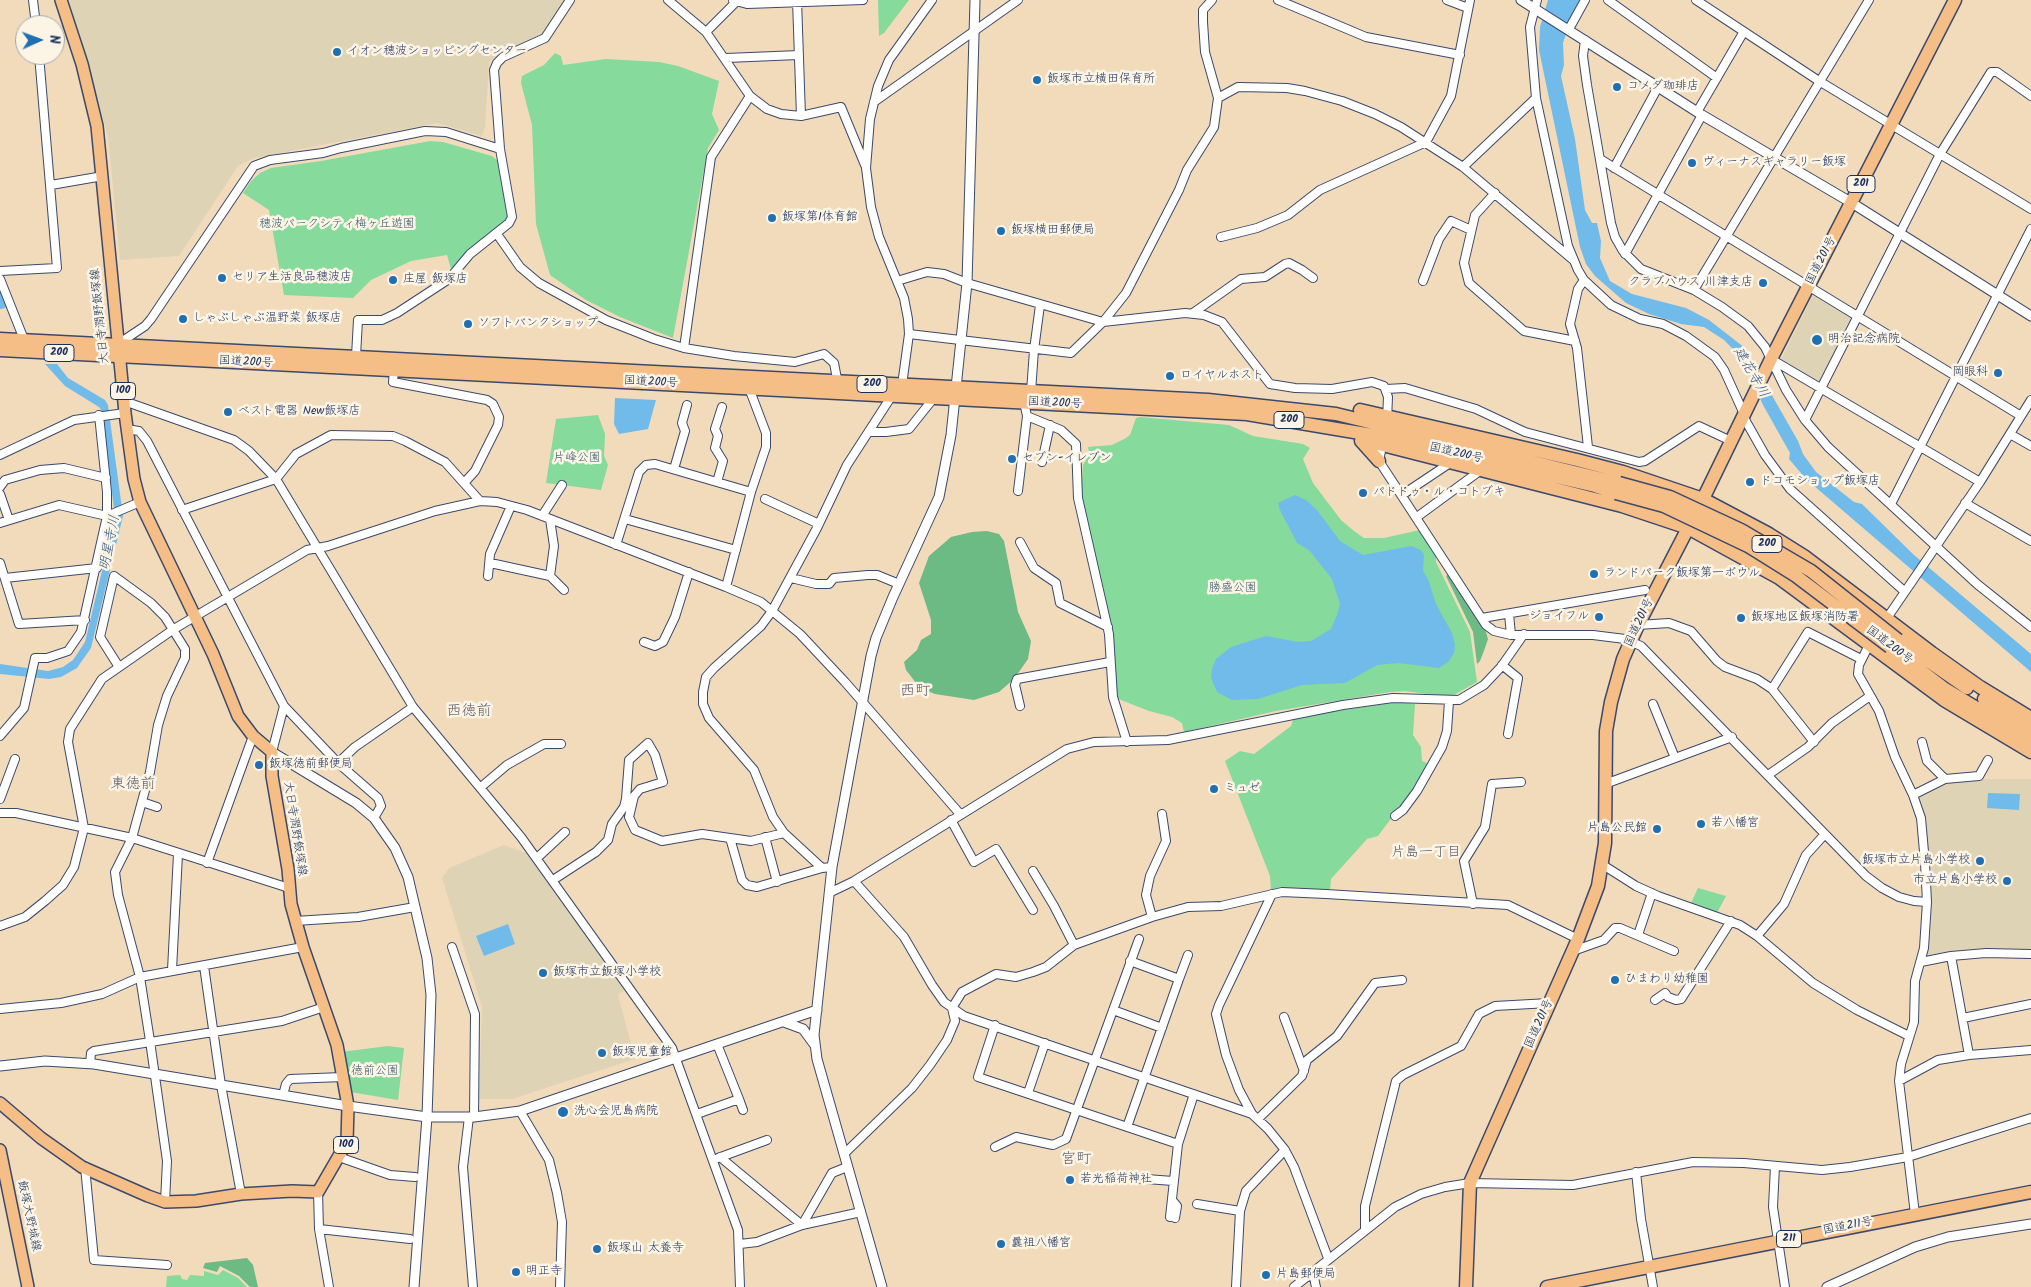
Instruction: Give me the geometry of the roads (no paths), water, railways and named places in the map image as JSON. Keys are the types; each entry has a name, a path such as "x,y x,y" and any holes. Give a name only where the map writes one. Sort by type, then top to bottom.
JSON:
{"highway":[{"name":"国道201号","path":"1466,1287 1470,1183 1593,902 1605,843 1605,748 1608,717 1616,680 1638,624 1955,0"},
{"name":"国道200号","path":"0,339 27,346"},
{"name":"国道200号","path":"0,350 27,346 356,356 838,388 891,397 933,399 955,393"},
{"name":"国道200号","path":"118,350 394,370 749,388 838,388 902,385 955,393 1208,406 1283,419 1385,431 1618,488 1670,497 1749,534 1811,571 1946,689 2031,741"},
{"path":"1208,406 1288,400 1336,405 1450,463 1622,506 1688,528 1779,578 1944,700 2031,752"},
{"path":"1208,406 1274,422 1359,439 1368,446 1379,461"},
{"path":"1359,439 1385,431 1614,470 1703,499 1769,534 1804,556 1980,687 2031,718"},
{"name":"国道200号","path":"1894,643 2031,728"},
{"name":"国道211号","path":"1547,1287 1589,1283 1650,1267 2031,1192"}],"main road":[{"name":"大日寺潤野飯塚線","path":"61,0 82,64 97,126 124,401 120,414 126,430 140,502 213,654 238,716 253,736 272,752 272,776 295,921 337,1045 348,1106 348,1142 318,1192"},
{"path":"0,1103 41,1138 85,1168 166,1202 196,1201 241,1194 292,1191 318,1192"},
{"name":"飯塚大野城線","path":"0,1150 28,1287"}],"street":[{"path":"33,0 35,15"},
{"path":"356,356 358,320 382,320 397,313 449,279 470,254 498,234 509,223 512,217 500,149 494,70 497,63 503,57 545,38 570,0"},
{"path":"668,0 706,32 726,58 750,96 773,112 801,116 841,107 866,168 876,227 904,298 909,334 902,385"},
{"path":"706,32 736,1 862,0"},
{"path":"866,168 870,118 889,60 932,0"},
{"path":"882,1287 814,1044 832,868 876,638 939,497 951,435 967,283 975,0"},
{"path":"874,102 1018,0"},
{"path":"909,334 1071,353 1103,322 1126,292 1179,190 1187,170 1214,127 1218,98 1205,52 1203,22 1203,10 1212,0"},
{"path":"1278,0 1366,37 1460,55"},
{"path":"1221,237 1257,228 1288,215 1320,190 1426,142 1451,96 1469,4 1447,0"},
{"path":"1521,0 1536,6 1585,40 1699,113 1852,203 2031,316"},
{"path":"1569,29 1585,0"},
{"path":"1608,0 1717,78"},
{"path":"1696,0 1819,82 2031,209"},
{"path":"1694,290 1868,0"},
{"path":"797,1 801,116"},
{"path":"1536,6 1530,28 1536,98 1568,246 1584,280 1611,305 1640,319 1663,324 1686,336 1715,357 1724,370 1765,455 1790,489 1905,589"},
{"path":"1625,254 1717,78 1743,33"},
{"path":"1585,40 1582,56 1614,237 1625,254 1641,269 1694,290 1748,326 1765,347 1769,363 1805,420 1828,446 1934,546 1977,584 2031,627"},
{"path":"726,58 799,55"},
{"path":"0,271 57,268 40,65"},
{"path":"1805,420 1940,154 1991,72 1997,72 2031,96"},
{"path":"1614,168 1658,87"},
{"path":"1218,98 1238,88 1305,91 1342,101 1375,114 1426,142 1463,167 1573,260"},
{"path":"684,348 702,213 712,157 750,96"},
{"path":"1463,167 1536,98"},
{"path":"118,350 151,319 254,166 270,160 324,153 426,131 446,132 500,149"},
{"path":"1600,159 2021,416"},
{"path":"51,185 103,176"},
{"path":"1495,193 1475,215 1464,263 1469,283 1524,331 1575,341"},
{"path":"1423,281 1439,240 1451,221 1472,230"},
{"path":"1891,504 2031,229"},
{"path":"498,234 520,267 539,283 606,320 654,339 684,348 734,356 795,362 824,354 834,363 838,388"},
{"path":"1192,313 1240,279 1265,277 1285,264 1289,263 1313,278"},
{"path":"897,281 928,272 944,274 967,283 1103,322 1192,313 1222,322 1270,384 1295,388 1332,389 1372,382 1381,385 1386,389 1388,397 1385,431 1379,461 1482,618 1494,631 1511,634 1572,634 1631,641 1650,652 1866,876 1882,888 1914,901 1927,902"},
{"path":"0,279 27,346"},
{"path":"1584,280 1578,289 1570,324 1575,341 1588,447"},
{"path":"1018,491 1027,416 1027,397 1040,305"},
{"path":"1769,363 1820,388 1980,482"},
{"path":"394,370 393,382 487,400 493,404 499,417 498,425 475,471 464,483"},
{"path":"726,586 751,492 766,447 766,433 749,388"},
{"path":"1386,389 1406,388 1476,409 1525,432 1588,447 1639,462 1699,426 1731,441"},
{"path":"822,868 784,832 773,817 754,770 710,718 703,704 702,692 706,677 761,626 772,611 819,524 847,465 891,397"},
{"path":"869,432 909,429 933,399"},
{"path":"1915,1214 1898,1081 1901,1064 1914,1022 1915,981 1921,962 1927,902 1921,818 1913,795 1895,758 1879,711 1858,674 1861,660 1869,644 1934,546 1980,482 2031,400"},
{"path":"124,401 234,440 249,451 276,479 414,707 537,858 672,1048 716,1158 738,1230 740,1244 740,1287"},
{"path":"674,469 685,431 682,423 687,405"},
{"path":"717,482 723,461 715,448 718,436 715,429 722,407"},
{"path":"0,454 74,420 100,415 120,414"},
{"path":"0,736 24,708 35,658 47,658 68,651 81,632 85,620 110,514 100,415"},
{"path":"1027,416 1060,430 1076,444 1078,498 1108,627 1113,697 1127,742"},
{"path":"1042,462 1050,425"},
{"path":"126,430 142,434 284,706 338,762 378,798 381,806 374,818"},
{"path":"2010,434 2031,446"},
{"path":"182,510 276,479 285,464 296,454 320,439 331,435 393,436 406,441 445,462 480,502"},
{"path":"1402,495 1450,463"},
{"path":"616,546 642,467 655,464 751,492"},
{"path":"0,487 5,480 40,470 64,468 106,478"},
{"path":"1417,517 1481,470"},
{"path":"542,516 562,485"},
{"path":"0,494 9,520"},
{"path":"765,498 819,524"},
{"path":"0,523 59,505 110,514 140,502"},
{"path":"0,926 25,917 62,886 74,867 84,828 68,742 70,729 95,687 119,667 174,629 307,550 328,546 435,511 480,502 511,506 542,516 753,597 800,634 863,702 960,814"},
{"path":"1965,503 2031,541"},
{"path":"488,576 490,554 511,506"},
{"path":"550,519 554,546 550,576"},
{"path":"624,519 736,550"},
{"path":"1020,542 1034,568 1056,583 1060,603 1108,627"},
{"path":"0,564 20,624 85,620"},
{"path":"495,564 550,576 564,590"},
{"path":"5,578 97,568"},
{"path":"644,642 655,646 663,642 675,617 689,572"},
{"path":"791,578 816,584 829,584 834,578 877,575 899,584"},
{"path":"119,667 100,637 114,576 151,603 174,629 185,649 185,658 167,696 158,725 150,772 132,838 115,872 118,895 140,977 150,1040 167,1161 166,1202"},
{"path":"1482,618 1645,590"},
{"path":"1509,614 1511,634"},
{"path":"1638,624 1669,623 1691,631 1717,661 1725,667 1757,680 1772,689 1814,742"},
{"path":"1772,689 1808,632 1861,660"},
{"path":"829,893 854,880 1067,749 1094,742 1168,740 1343,705 1393,698 1450,701 1469,696 1484,685 1502,665 1524,634"},
{"path":"1020,706 1015,685 1017,679 1110,662"},
{"path":"1502,665 1518,678 1508,734"},
{"path":"1768,775 1814,742 1832,723 1870,696"},
{"path":"1395,816 1403,810 1433,766 1447,731 1450,701"},
{"path":"1653,704 1675,758"},
{"path":"284,706 272,752 356,803 374,818 402,861 415,907 430,978 427,1117 414,1287"},
{"path":"338,762 355,747 414,707"},
{"path":"207,863 253,736"},
{"path":"1605,784 1732,737"},
{"path":"1922,742 1927,761 1945,779"},
{"path":"553,880 605,845 612,824 624,807 626,800 629,760 648,743 655,755 663,782 640,789 634,796 629,817 635,830 662,841 702,834 743,841 784,832"},
{"path":"481,787 507,765 544,744 561,744"},
{"path":"0,799 15,759"},
{"path":"1913,795 1945,779 1979,776 1988,760"},
{"path":"1473,904 1464,861 1485,827 1492,784 1521,782"},
{"path":"142,802 157,807"},
{"path":"0,813 16,813 132,838 289,888"},
{"path":"1152,917 1146,895 1150,876 1166,841 1162,814"},
{"path":"951,820 974,862 996,849 1033,910"},
{"path":"537,858 565,832"},
{"path":"1757,936 1784,904 1806,855 1825,834"},
{"path":"765,837 777,882"},
{"path":"730,838 744,883 757,887 822,868 832,868"},
{"path":"172,970 178,854"},
{"path":"1602,865 1652,893 1687,908 1731,921 1757,936 1813,984 1857,1010 1909,1036"},
{"path":"1033,871 1074,945"},
{"path":"854,880 904,937 932,985 952,1008 964,1016 1194,1094 1255,1117"},
{"path":"1638,935 1652,893"},
{"path":"1272,894 1216,1014 1226,1055 1239,1090 1255,1117 1285,1150 1294,1167 1328,1258"},
{"path":"844,1154 912,1088 930,1065 947,1040 955,1021 952,1008 962,992 968,987 996,974 1016,977 1033,972 1046,967 1074,945 1152,917 1188,907 1221,906 1272,894 1326,894 1508,905 1575,945 1604,940 1615,928 1638,935 1674,951"},
{"path":"295,921 358,917 415,907"},
{"path":"1655,1000 1665,993 1668,997 1676,1000 1681,998 1731,921"},
{"path":"995,1147 1016,1137 1048,1145 1060,1144 1066,1139 1138,940"},
{"path":"452,946 475,1014 471,1117 463,1167 473,1287"},
{"path":"0,1009 61,1003 102,994 140,977 303,947"},
{"path":"1921,962 1951,956 1986,953 2031,954"},
{"path":"1127,1127 1188,955"},
{"path":"1951,956 1969,1055"},
{"path":"1130,961 1179,979"},
{"path":"204,966 221,1085 241,1194"},
{"path":"1255,1117 1302,1076 1306,1060 1337,1036 1375,983 1402,980"},
{"path":"1365,1229 1365,1206 1396,1081 1403,1075 1461,1046 1480,1014 1496,1006 1549,1002"},
{"path":"1963,1018 2031,1004"},
{"path":"90,1064 91,1053 94,1051 150,1040 282,1021 324,1007"},
{"path":"0,1066 45,1061 90,1064 283,1096 427,1117 471,1117 520,1111 817,1010"},
{"path":"1113,1010 1162,1028"},
{"path":"1284,1017 1304,1071"},
{"path":"783,1022 803,1029 814,1044"},
{"path":"995,1025 978,1077 1178,1144"},
{"path":"1028,1093 1045,1043"},
{"path":"718,1044 743,1110"},
{"path":"1898,1081 1938,1060 1969,1055 2031,1050"},
{"path":"283,1096 286,1084 290,1080 343,1077"},
{"path":"1172,1217 1173,1181 1178,1144 1194,1094"},
{"path":"697,1114 739,1099"},
{"path":"520,1111 550,1160 562,1222 560,1287"},
{"path":"1294,1287 1313,1273 1328,1258 1395,1207 1421,1194 1470,1183 1573,1185 1693,1162 1744,1163 1822,1170 1908,1157 2031,1118"},
{"path":"716,1158 768,1140"},
{"path":"1236,1287 1240,1211 1250,1184 1285,1150"},
{"path":"339,1157 390,1175 415,1177"},
{"path":"716,1158 802,1225"},
{"path":"1775,1166 1773,1207 1785,1287"},
{"path":"802,1225 832,1173 847,1167"},
{"path":"85,1168 94,1260 167,1264"},
{"path":"1636,1172 1653,1287"},
{"path":"1133,1178 1173,1181"},
{"path":"318,1192 319,1229 329,1287"},
{"path":"1197,1204 1240,1211"},
{"path":"740,1244 757,1242 802,1225 861,1212"},
{"path":"1827,1287 1923,1245 1948,1237 2031,1224"},
{"path":"319,1229 410,1239"},
{"path":"1313,1273 1316,1287"}],"water":[{"name":"建花寺川","path":"1548,0 1582,0 1571,19 1563,43 1564,65 1561,76 1575,139 1585,210 1592,223 1597,223 1601,241 1600,258 1610,281 1632,294 1686,308 1709,320 1745,348 1798,441 1803,454 1816,472 1854,502 1862,504 1914,555 2031,654 2031,672 1806,479 1789,459 1790,453 1763,405 1750,376 1736,352 1724,340 1704,327 1681,324 1649,314 1626,303 1595,276 1586,264 1580,247 1539,50 1540,27"},
{"name":"明星寺川","path":"45,364 57,364 68,378 105,400 108,405 123,516 91,648 77,668 61,677 49,679 0,674 0,664 48,671 63,667 73,660 85,642 115,517 102,411 99,407 65,386"},
{"path":"615,398 656,400 648,429 619,434 614,424"},
{"path":"1295,495 1306,500 1317,510 1340,541 1363,555 1411,546 1421,550 1424,555 1423,571 1428,579 1436,604 1452,633 1455,645 1454,653 1449,661 1439,668 1398,663 1377,665 1345,683 1302,685 1258,699 1232,700 1217,692 1211,678 1212,669 1216,659 1231,647 1266,636 1298,642 1311,641 1331,629 1337,615 1340,604 1332,579 1309,550 1297,543 1280,510 1278,503"},
{"path":"1988,793 2020,794 2019,810 1987,808"},
{"path":"508,924 515,944 484,956 476,936"}],"place":[{"name":"イオン穂波ショッピングセンター","path":"337,52"},
{"name":"飯塚市立横田保育所","path":"1037,80"},
{"name":"コメダ珈琲店","path":"1617,87"},
{"name":"ヴィーナスギャラリー飯塚","path":"1692,163"},
{"name":"飯塚第1体育館","path":"772,218"},
{"name":"飯塚横田郵便局","path":"1001,231"},
{"name":"セリア生活良品穂波店","path":"222,278"},
{"name":"庄屋 飯塚店","path":"393,280"},
{"name":"クラブハウス 川津支店","path":"1763,283"},
{"name":"しゃぶしゃぶ温野菜 飯塚店","path":"183,319"},
{"name":"ソフトバンクショップ","path":"468,324"},
{"name":"明治記念病院","path":"1817,340"},
{"name":"岡眼科","path":"1998,373"},
{"name":"ロイヤルホスト","path":"1170,376"},
{"name":"ベスト電器 New飯塚店","path":"228,412"},
{"name":"セブン-イレブン","path":"1012,459"},
{"name":"ドコモショップ飯塚店","path":"1750,482"},
{"name":"パドドゥ・ル・コトブキ","path":"1363,493"},
{"name":"ランドパーク飯塚第一ボウル","path":"1594,574"},
{"name":"ジョイフル","path":"1599,617"},
{"name":"飯塚地区飯塚消防署","path":"1741,618"},
{"name":"飯塚徳前郵便局","path":"259,765"},
{"name":"ミュゼ","path":"1214,789"},
{"name":"若八幡宮","path":"1701,824"},
{"name":"片島公民館","path":"1657,829"},
{"name":"飯塚市立片島小学校","path":"1980,861"},
{"name":"市立片島小学校","path":"2007,881"},
{"name":"飯塚市立飯塚小学校","path":"543,973"},
{"name":"ひまわり幼稚園","path":"1615,980"},
{"name":"飯塚児童館","path":"602,1053"},
{"name":"洗心会児島病院","path":"563,1112"},
{"name":"若光稲荷神社","path":"1070,1180"},
{"name":"曩祖八幡宮","path":"1001,1244"},
{"name":"飯塚山 太養寺","path":"597,1249"},
{"name":"明正寺","path":"516,1272"},
{"name":"片島郵便局","path":"1266,1275"}],"district":[{"name":"西町","path":"915,692"},
{"name":"西徳前","path":"469,712"},
{"name":"東徳前","path":"133,785"},
{"name":"片島一丁目","path":"1426,854"},
{"name":"宮町","path":"1076,1160"}],"park label":[{"name":"穂波パークシティ梅ヶ丘遊園","path":"337,225"},
{"name":"片峰公園","path":"577,459"},
{"name":"勝盛公園","path":"1233,589"},
{"name":"徳前公園","path":"375,1072"}]}
